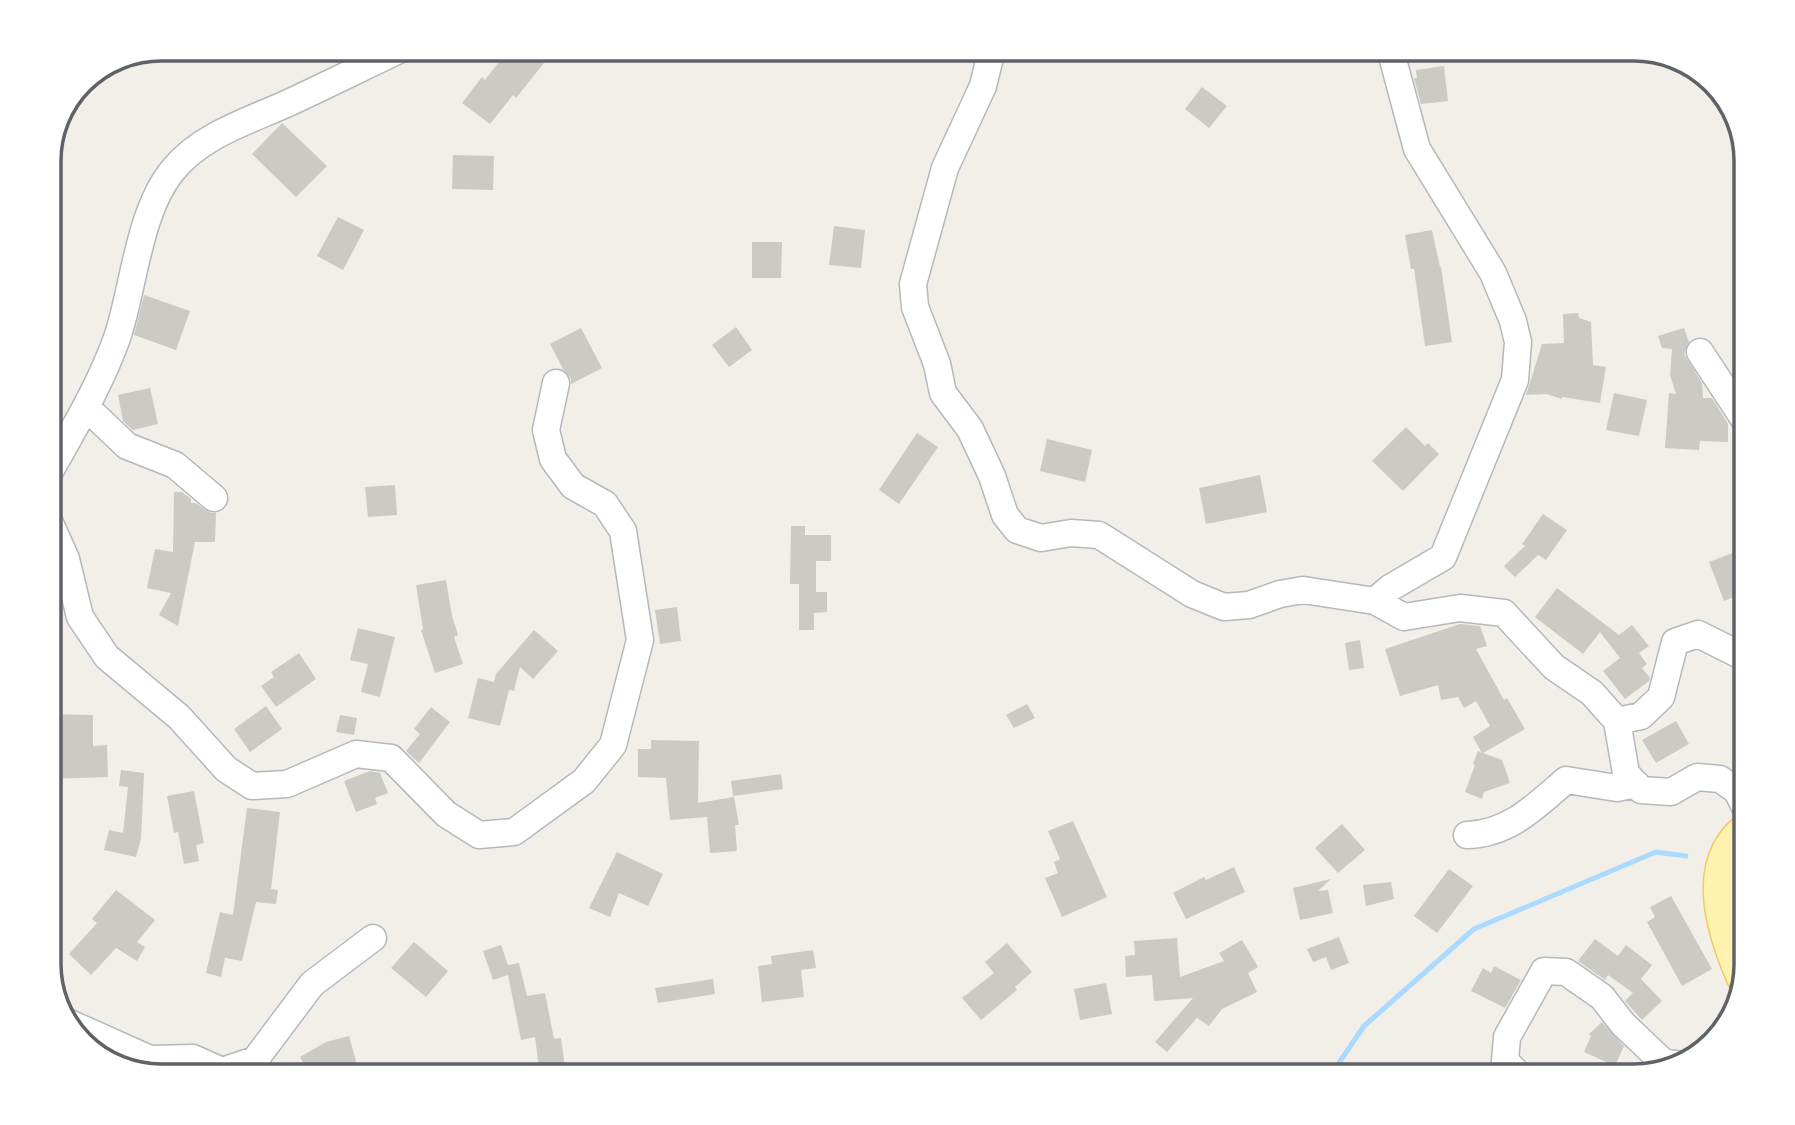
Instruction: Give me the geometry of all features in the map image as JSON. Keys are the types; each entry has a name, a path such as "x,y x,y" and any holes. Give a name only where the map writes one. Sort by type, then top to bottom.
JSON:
{"main road":[{"path":"1734,842 1724,861 1720,894 1726,933 1734,953"}],"street":[{"path":"61,452 102,375 118,334 140,246 158,193 173,169 195,149 227,131 376,61"},
{"path":"989,61 983,86 944,168 913,284 915,307 937,364 943,393 970,429 992,476 1005,515 1017,530 1041,538 1071,533 1100,535 1192,594 1224,607 1249,606 1280,594 1303,590 1375,601 1404,617 1460,608 1504,613 1554,667 1592,693 1617,721 1626,773 1640,790 1671,792 1697,777 1720,779 1734,789"},
{"path":"1375,601 1390,588 1443,557 1515,380 1518,342 1513,321 1493,273 1417,149 1393,61"},
{"path":"1700,352 1734,404"},
{"path":"61,548 80,617 107,657 179,717 226,769 252,786 287,784 356,754 391,758 446,814 479,835 514,832 584,781 613,745 640,640 623,531 605,503 573,486 553,459 546,430 556,383"},
{"path":"86,407 127,446 175,465 214,498"},
{"path":"1617,721 1641,716 1661,697 1675,642 1698,634 1734,652"},
{"path":"1467,835 1483,835 1517,821 1566,780 1617,788 1636,784"},
{"path":"247,1064 255,1060 312,984 373,938"},
{"path":"1508,1064 1505,1061 1507,1037 1544,971 1566,972 1602,997 1623,1024 1661,1060"},
{"path":"89,1032 150,1059 192,1058 206,1064"}],"building":[{"path":"500,61 544,63 516,98 513,95 490,124 462,103 482,77 485,80"},
{"path":"1444,66 1448,101 1421,104 1414,78 1417,78 1416,70"},
{"path":"1202,87 1227,106 1209,128 1185,109"},
{"path":"282,123 327,166 296,197 252,154"},
{"path":"453,155 494,156 493,190 452,189"},
{"path":"338,217 364,230 343,270 317,256"},
{"path":"834,226 865,230 861,268 829,265"},
{"path":"1432,230 1441,267 1452,342 1425,346 1414,269 1411,269 1405,235"},
{"path":"752,242 782,242 781,278 752,278"},
{"path":"144,295 190,311 176,350 134,335"},
{"path":"1578,313 1579,318 1591,322 1593,365 1606,367 1600,403 1562,399 1546,394 1526,395 1542,344 1564,343 1563,314"},
{"path":"736,327 752,350 729,367 712,345"},
{"path":"581,328 602,368 571,384 571,378 550,344"},
{"path":"1684,328 1689,342 1684,354 1702,383 1703,398 1712,398 1728,424 1728,442 1700,441 1699,450 1665,448 1669,393 1676,394 1670,375 1672,349 1662,348 1658,336"},
{"path":"150,388 158,424 133,430 123,421 118,395"},
{"path":"1614,393 1647,400 1639,436 1606,430"},
{"path":"1406,427 1425,446 1428,443 1439,454 1403,491 1372,461"},
{"path":"917,433 938,447 899,504 879,490"},
{"path":"1047,439 1092,450 1085,482 1040,471"},
{"path":"1260,475 1267,512 1206,524 1199,488"},
{"path":"395,485 397,515 368,517 365,487"},
{"path":"174,492 182,492 191,499 191,503 216,513 215,542 195,542 178,626 159,615 171,593 147,588 155,549 173,552"},
{"path":"1543,514 1567,530 1546,560 1538,555 1515,577 1504,566 1525,546 1522,544"},
{"path":"791,526 805,526 805,535 831,535 831,561 816,561 816,592 827,592 827,612 814,613 814,630 799,630 799,584 790,584"},
{"path":"1734,553 1734,597 1724,601 1709,562"},
{"path":"446,580 458,635 454,637 463,664 435,673 421,630 416,585"},
{"path":"1557,588 1619,635 1632,625 1649,646 1639,653 1647,664 1642,668 1650,678 1649,681 1625,699 1603,671 1620,658 1600,632 1583,654 1535,617"},
{"path":"677,607 681,641 660,644 655,610"},
{"path":"1460,624 1480,626 1487,646 1476,649 1504,700 1507,698 1525,729 1483,753 1502,760 1510,783 1484,792 1482,799 1465,792 1478,751 1482,753 1473,737 1490,726 1476,701 1464,708 1458,697 1441,700 1438,685 1400,696 1385,649"},
{"path":"358,628 395,637 380,697 361,692 368,664 350,660"},
{"path":"534,630 558,651 533,679 520,667 514,691 509,690 500,726 468,718 478,678 494,682 496,674"},
{"path":"1360,640 1364,668 1349,670 1345,643"},
{"path":"299,653 316,679 276,707 261,686 274,677 271,672"},
{"path":"1027,704 1035,718 1014,728 1006,715"},
{"path":"266,706 282,729 250,752 234,729"},
{"path":"431,707 450,722 419,763 406,751 420,734 414,729"},
{"path":"61,714 93,715 93,746 107,745 108,777 61,779"},
{"path":"340,715 357,718 354,735 336,732"},
{"path":"1676,721 1689,744 1656,763 1642,740"},
{"path":"651,740 699,741 698,803 734,797 739,825 735,825 737,851 710,853 707,817 670,820 666,778 638,777 638,749 651,749"},
{"path":"121,770 144,773 141,839 136,857 104,850 109,830 123,833 128,787 119,786"},
{"path":"370,771 380,773 388,793 375,798 377,804 356,812 344,781"},
{"path":"781,774 783,789 733,796 731,781"},
{"path":"194,791 204,843 196,845 199,861 184,864 178,832 174,833 167,796"},
{"path":"247,808 280,812 271,889 278,890 276,904 256,902 242,961 225,958 221,977 206,973 220,912 233,915"},
{"path":"1073,821 1107,897 1062,917 1045,878 1058,873 1054,862 1060,859 1048,831"},
{"path":"1342,824 1365,850 1338,873 1315,848"},
{"path":"617,852 663,874 648,906 619,893 610,917 589,908"},
{"path":"1234,867 1245,892 1186,919 1173,893 1204,877 1206,880"},
{"path":"1449,869 1473,886 1437,933 1414,916"},
{"path":"1331,879 1318,891 1328,890 1333,913 1300,920 1293,888"},
{"path":"1391,882 1394,899 1366,906 1363,885"},
{"path":"116,890 155,920 137,942 145,947 137,961 116,948 91,975 69,954 97,923 92,919"},
{"path":"1671,896 1712,969 1682,986 1647,922 1655,917 1650,907"},
{"path":"1339,937 1349,963 1331,970 1326,957 1313,962 1307,949"},
{"path":"1177,938 1180,977 1224,961 1219,953 1242,940 1258,967 1248,973 1257,992 1222,1009 1209,1026 1197,1018 1167,1052 1155,1042 1193,998 1154,1001 1152,975 1126,977 1125,956 1135,955 1134,941"},
{"path":"1595,939 1618,956 1626,945 1652,965 1641,979 1662,1001 1642,1020 1625,1001 1633,993 1608,975 1605,980 1578,961"},
{"path":"414,942 448,971 426,997 391,968"},
{"path":"1007,943 1032,972 1015,987 1017,990 981,1020 962,998 994,973 985,962"},
{"path":"501,945 508,965 519,963 527,996 545,993 554,1039 561,1038 564,1064 538,1064 535,1037 521,1040 508,975 493,980 483,951"},
{"path":"813,950 816,968 801,970 804,997 762,1002 758,966 772,964 771,956"},
{"path":"1494,966 1521,980 1505,1008 1471,991 1483,968 1491,973"},
{"path":"713,979 715,994 658,1003 655,988"},
{"path":"1106,983 1112,1014 1080,1020 1074,989"},
{"path":"1602,1022 1624,1046 1616,1064 1584,1052 1591,1036 1589,1034"},
{"path":"349,1036 357,1064 304,1064 300,1057 326,1042"}],"waterway":[{"path":"1338,1064 1364,1026 1474,929 1656,852 1686,856"}]}
